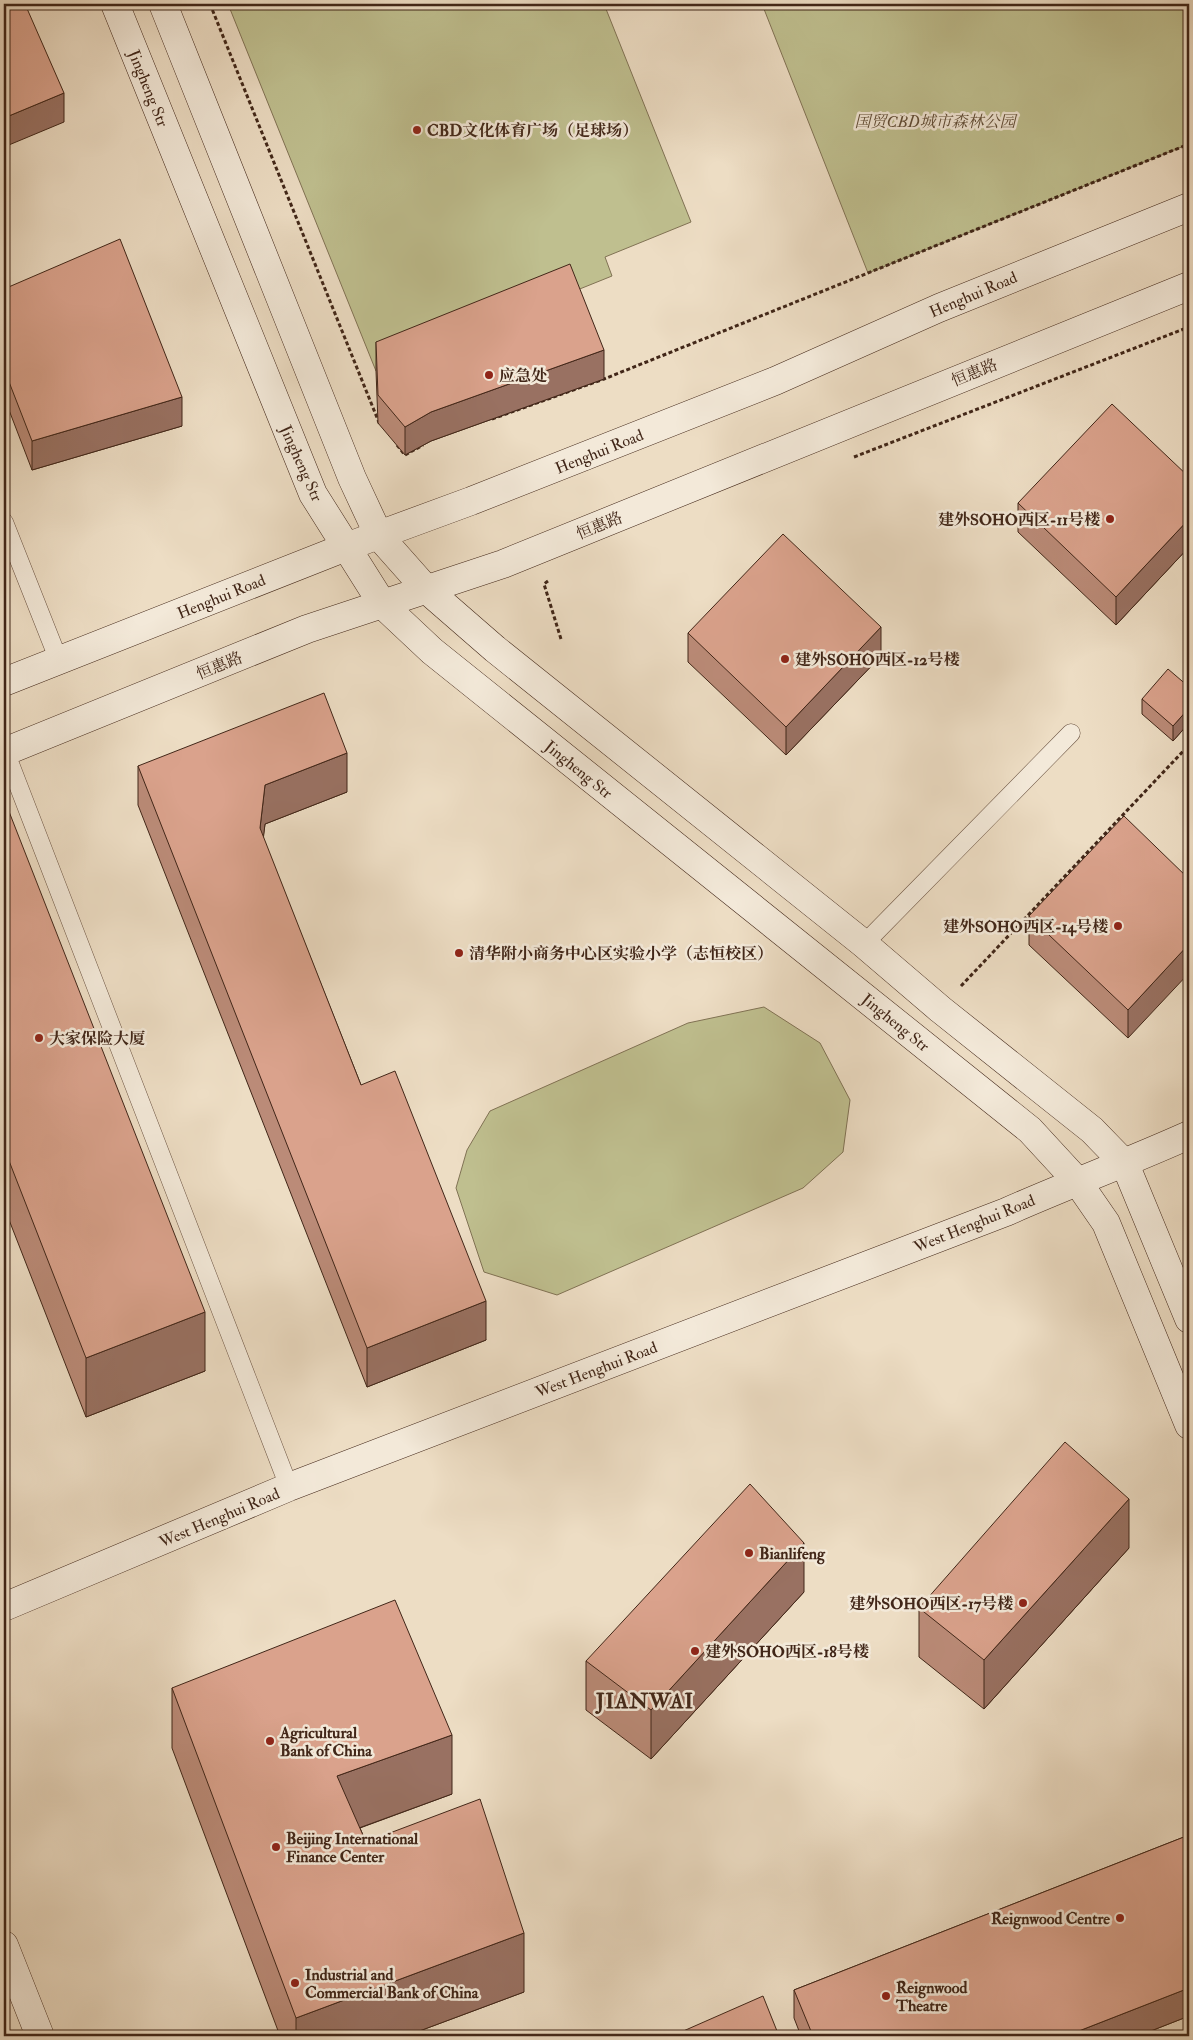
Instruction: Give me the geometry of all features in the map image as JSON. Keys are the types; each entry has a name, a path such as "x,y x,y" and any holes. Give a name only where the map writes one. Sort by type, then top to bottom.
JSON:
{"main road":[{"name":"Jingheng Str","path":"116,4 305,474 314,494 383,605 432,652 1030,1130 1077,1181 1106,1224 1189,1425"},
{"path":"164,4 352,478 379,536 426,590 495,650 864,944 940,1009 1092,1130 1125,1164 1189,1319"},
{"name":"Henghui Road","path":"4,682 346,547 480,498 775,381 939,308 1189,207"},
{"name":"恒惠路","path":"4,752 307,629 502,564 1189,286"},
{"name":"West Henghui Road","path":"4,1607 289,1487 1006,1212 1077,1181 1125,1164 1189,1135"},
{"path":"4,1945 40,2036"}],"lane":[{"path":"4,522 59,661"},
{"path":"864,944 1071,733"},
{"path":"4,752 289,1487"}],"path":[{"path":"210,4 378,423 383,430"},
{"path":"486,421 604,379 1189,144"},
{"path":"854,458 1189,327"},
{"path":"394,442 405,455 432,441"},
{"path":"551,578 544,584 561,639"},
{"path":"940,1009 1189,745"}],"green space":[{"name":"CBD文化体育广场（足球场）","path":"228,4 604,4 691,222 605,257 612,276 376,371"},
{"name":"国贸CBD城市森林公园","path":"762,4 1189,4 1189,144 868,273"},
{"path":"764,1007 820,1043 850,1100 843,1152 803,1188 557,1295 484,1272 456,1188 467,1150 490,1111 688,1023"}],"building":[{"path":"4,4 25,4 64,93 4,118"},
{"path":"120,239 182,397 32,441 4,369 4,289"},
{"name":"应急处","path":"570,264 604,350 431,412 405,427 378,395 376,342"},
{"name":"建外SOHO西区-11号楼","path":"1112,404 1189,477 1189,519 1116,597 1018,503"},
{"name":"建外SOHO西区-12号楼","path":"783,534 881,627 786,727 688,633"},
{"path":"1168,669 1189,687 1189,708 1173,726 1142,699"},
{"path":"324,693 347,753 265,785 260,828 361,1085 395,1071 486,1301 367,1348 138,766"},
{"name":"大家保险大厦","path":"8,809 205,1312 86,1358 4,1148 4,810"},
{"name":"建外SOHO西区-14号楼","path":"1124,816 1189,879 1189,944 1128,1010 1029,916"},
{"path":"1065,1442 1129,1499 984,1660 919,1608"},
{"path":"750,1484 804,1543 651,1710 586,1661"},
{"name":"Beijing International Finance Center","path":"395,1600 452,1735 337,1776 366,1842 480,1799 524,1933 296,2018 172,1688"},
{"name":"Reignwood Centre","path":"1189,1835 1189,1988 1066,2036 813,2036 794,1990"},
{"path":"763,1996 779,2036 672,2036"}],"place":[{"name":"CBD文化体育广场（足球场）","path":"417,130"},
{"name":"应急处","path":"489,375"},
{"name":"建外SOHO西区-11号楼","path":"1110,519"},
{"name":"建外SOHO西区-12号楼","path":"785,659"},
{"name":"建外SOHO西区-14号楼","path":"1118,926"},
{"name":"清华附小商务中心区实验小学（志恒校区）","path":"459,953"},
{"name":"大家保险大厦","path":"39,1038"},
{"name":"Bianlifeng","path":"749,1553"},
{"name":"建外SOHO西区-17号楼","path":"1023,1603"},
{"name":"建外SOHO西区-18号楼","path":"695,1651"},
{"name":"Agricultural Bank of China","path":"270,1741"},
{"name":"Beijing International Finance Center","path":"276,1847"},
{"name":"Reignwood Centre","path":"1120,1918"},
{"name":"Industrial and Commercial Bank of China","path":"295,1983"},
{"name":"Reignwood Theatre","path":"886,1996"}],"district":[{"name":"JIANWAI","path":"645,1701"}]}
